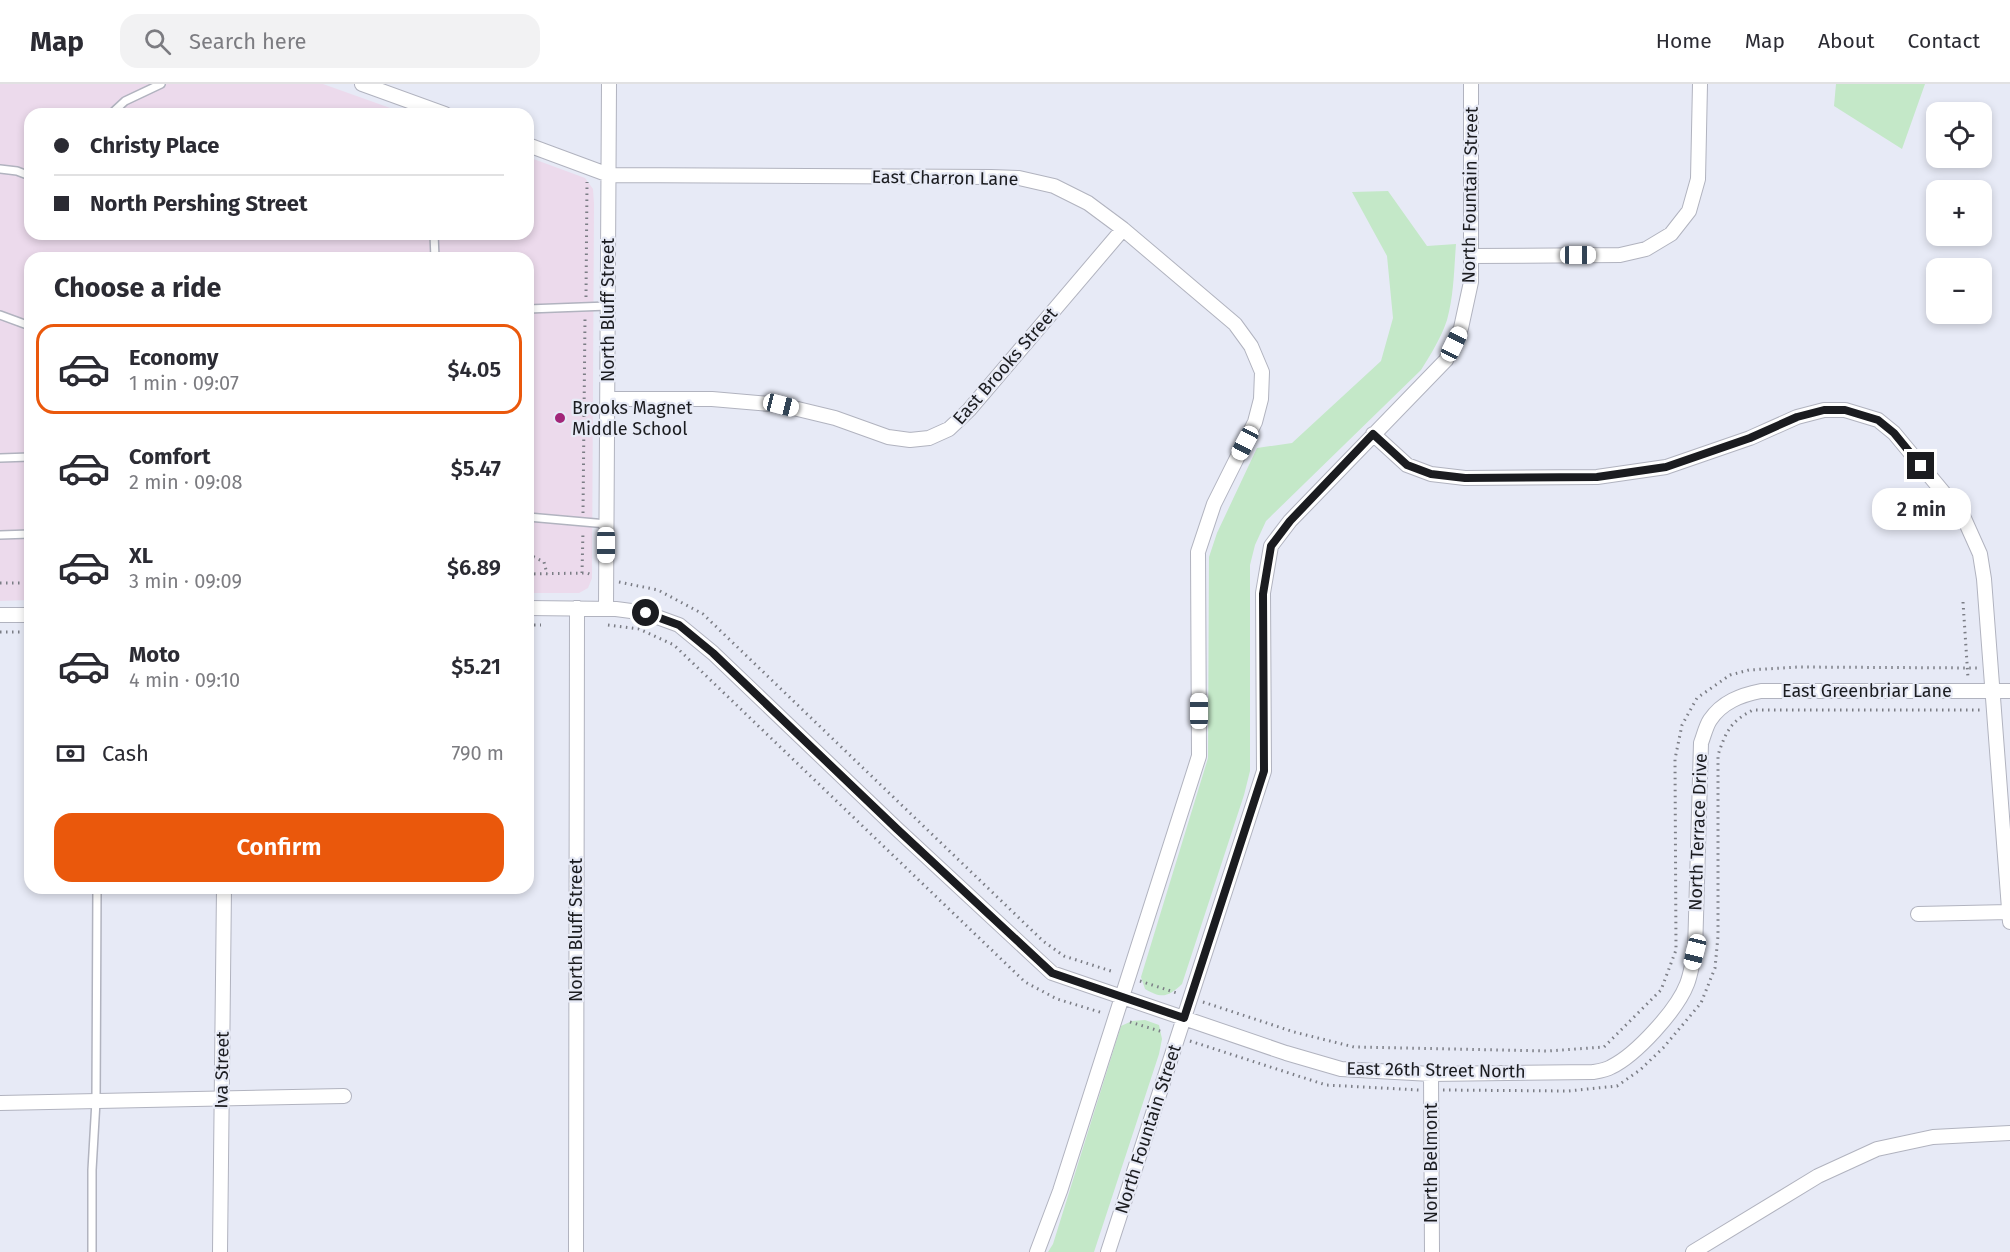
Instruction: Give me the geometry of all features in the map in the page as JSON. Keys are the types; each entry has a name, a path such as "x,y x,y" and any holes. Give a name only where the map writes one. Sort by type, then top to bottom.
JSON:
{"street":[{"path":"362,84 428,108"},
{"name":"North Bluff Street","path":"606,608 609,84"},
{"name":"North Fountain Street","path":"1108,1252 1264,771 1263,594 1271,546 1290,521 1446,360 1461,328 1471,282 1471,84"},
{"path":"1471,256 1620,255 1646,249 1671,234 1689,211 1698,179 1700,84"},
{"name":"East Charron Lane","path":"534,147 609,175 1019,178 1054,186 1088,203 1123,229 1235,324 1251,346 1262,372 1261,399 1256,422 1214,504 1198,552 1199,756 1129,977"},
{"name":"East Brooks Street","path":"608,399 712,399 781,405 835,418 888,437 910,440 930,438 949,429 969,410 1123,229"},
{"path":"1373,434 1407,465 1431,474 1465,478 1597,477 1666,467 1750,438 1797,417 1824,410 1845,410 1878,420 1894,433 1963,516 1980,554 1984,579 2010,922"},
{"name":"East 26th Street North","path":"534,608 606,608 646,613 679,625 713,653 888,821 1052,973 1286,1053 1341,1069 1431,1074 1593,1072 1609,1068 1624,1059 1668,1016"},
{"name":"North Bluff Street","path":"576,1252 577,608"},
{"path":"0,615 24,615"},
{"name":"East Greenbriar Lane","path":"1741,695 1761,691 1793,690 2010,691"},
{"name":"North Terrace Drive","path":"1668,1016 1687,985 1695,952 1701,743 1710,719 1727,703 1741,695"},
{"name":"Iva Street","path":"220,1252 224,894"},
{"path":"1918,914 2009,912"},
{"path":"1037,1252 1060,1191 1129,977"},
{"name":"North Belmont","path":"1431,1074 1431,1252"},
{"path":"0,1102 344,1096"},
{"path":"1693,1252 1818,1176 1877,1149 1933,1137 2010,1134"}],"lane":[{"path":"117,108 125,101 160,84"},
{"path":"0,170 24,174"},
{"path":"534,309 608,306"},
{"path":"0,315 24,324"},
{"path":"0,458 24,458"},
{"path":"534,518 607,524"},
{"path":"0,535 24,534"},
{"path":"92,1252 92,1170 96,1101 97,894"}],"path":[{"path":"582,573 587,182"},
{"path":"534,557 544,562 547,574"},
{"path":"534,574 582,573 658,590 703,614 1043,941 1064,956 1294,1032 1354,1047 1548,1051 1604,1047 1661,990 1676,950 1674,759 1682,725 1697,698 1730,675 1749,670 1798,667 1991,668"},
{"path":"0,583 24,583"},
{"path":"1963,602 1966,668 1971,710"},
{"path":"534,625 548,624"},
{"path":"607,625 639,629 674,645 1025,982 1057,999 1326,1085 1431,1090 1568,1091 1617,1086 1640,1070 1663,1048 1701,1003 1715,968 1718,936 1718,755 1726,733 1738,718 1754,710 1994,710"},
{"path":"0,632 24,632"}],"shaded area":[{"name":"Brooks Magnet Middle School","path":"0,84 323,84 390,108 24,108 24,240 534,240 534,159 585,178 593,189 592,578 588,588 579,593 534,593 534,252 24,252 24,600 0,601"}],"green space":[{"path":"1836,84 1925,84 1902,149 1834,106"},
{"path":"1388,191 1427,246 1456,244 1447,320 1439,340 1421,370 1266,521 1255,545 1250,565 1250,771 1182,984 1169,994 1156,994 1145,989 1141,977 1208,758 1209,557 1217,533 1257,448 1292,443 1381,361 1393,318 1387,256 1352,192"},
{"path":"1145,1020 1159,1025 1162,1039 1159,1054 1094,1252 1048,1252 1053,1244 1121,1026 1132,1021"}],"place":[{"name":"Brooks Magnet Middle School","path":"560,418"}],"route":[{"path":"646,613 679,625 713,653 1052,973 1184,1018 1264,771 1263,594 1271,546 1290,521 1373,434 1407,465 1431,474 1465,478 1597,477 1666,467 1750,438 1797,417 1824,410 1845,410 1878,420 1894,433 1921,466"}]}
